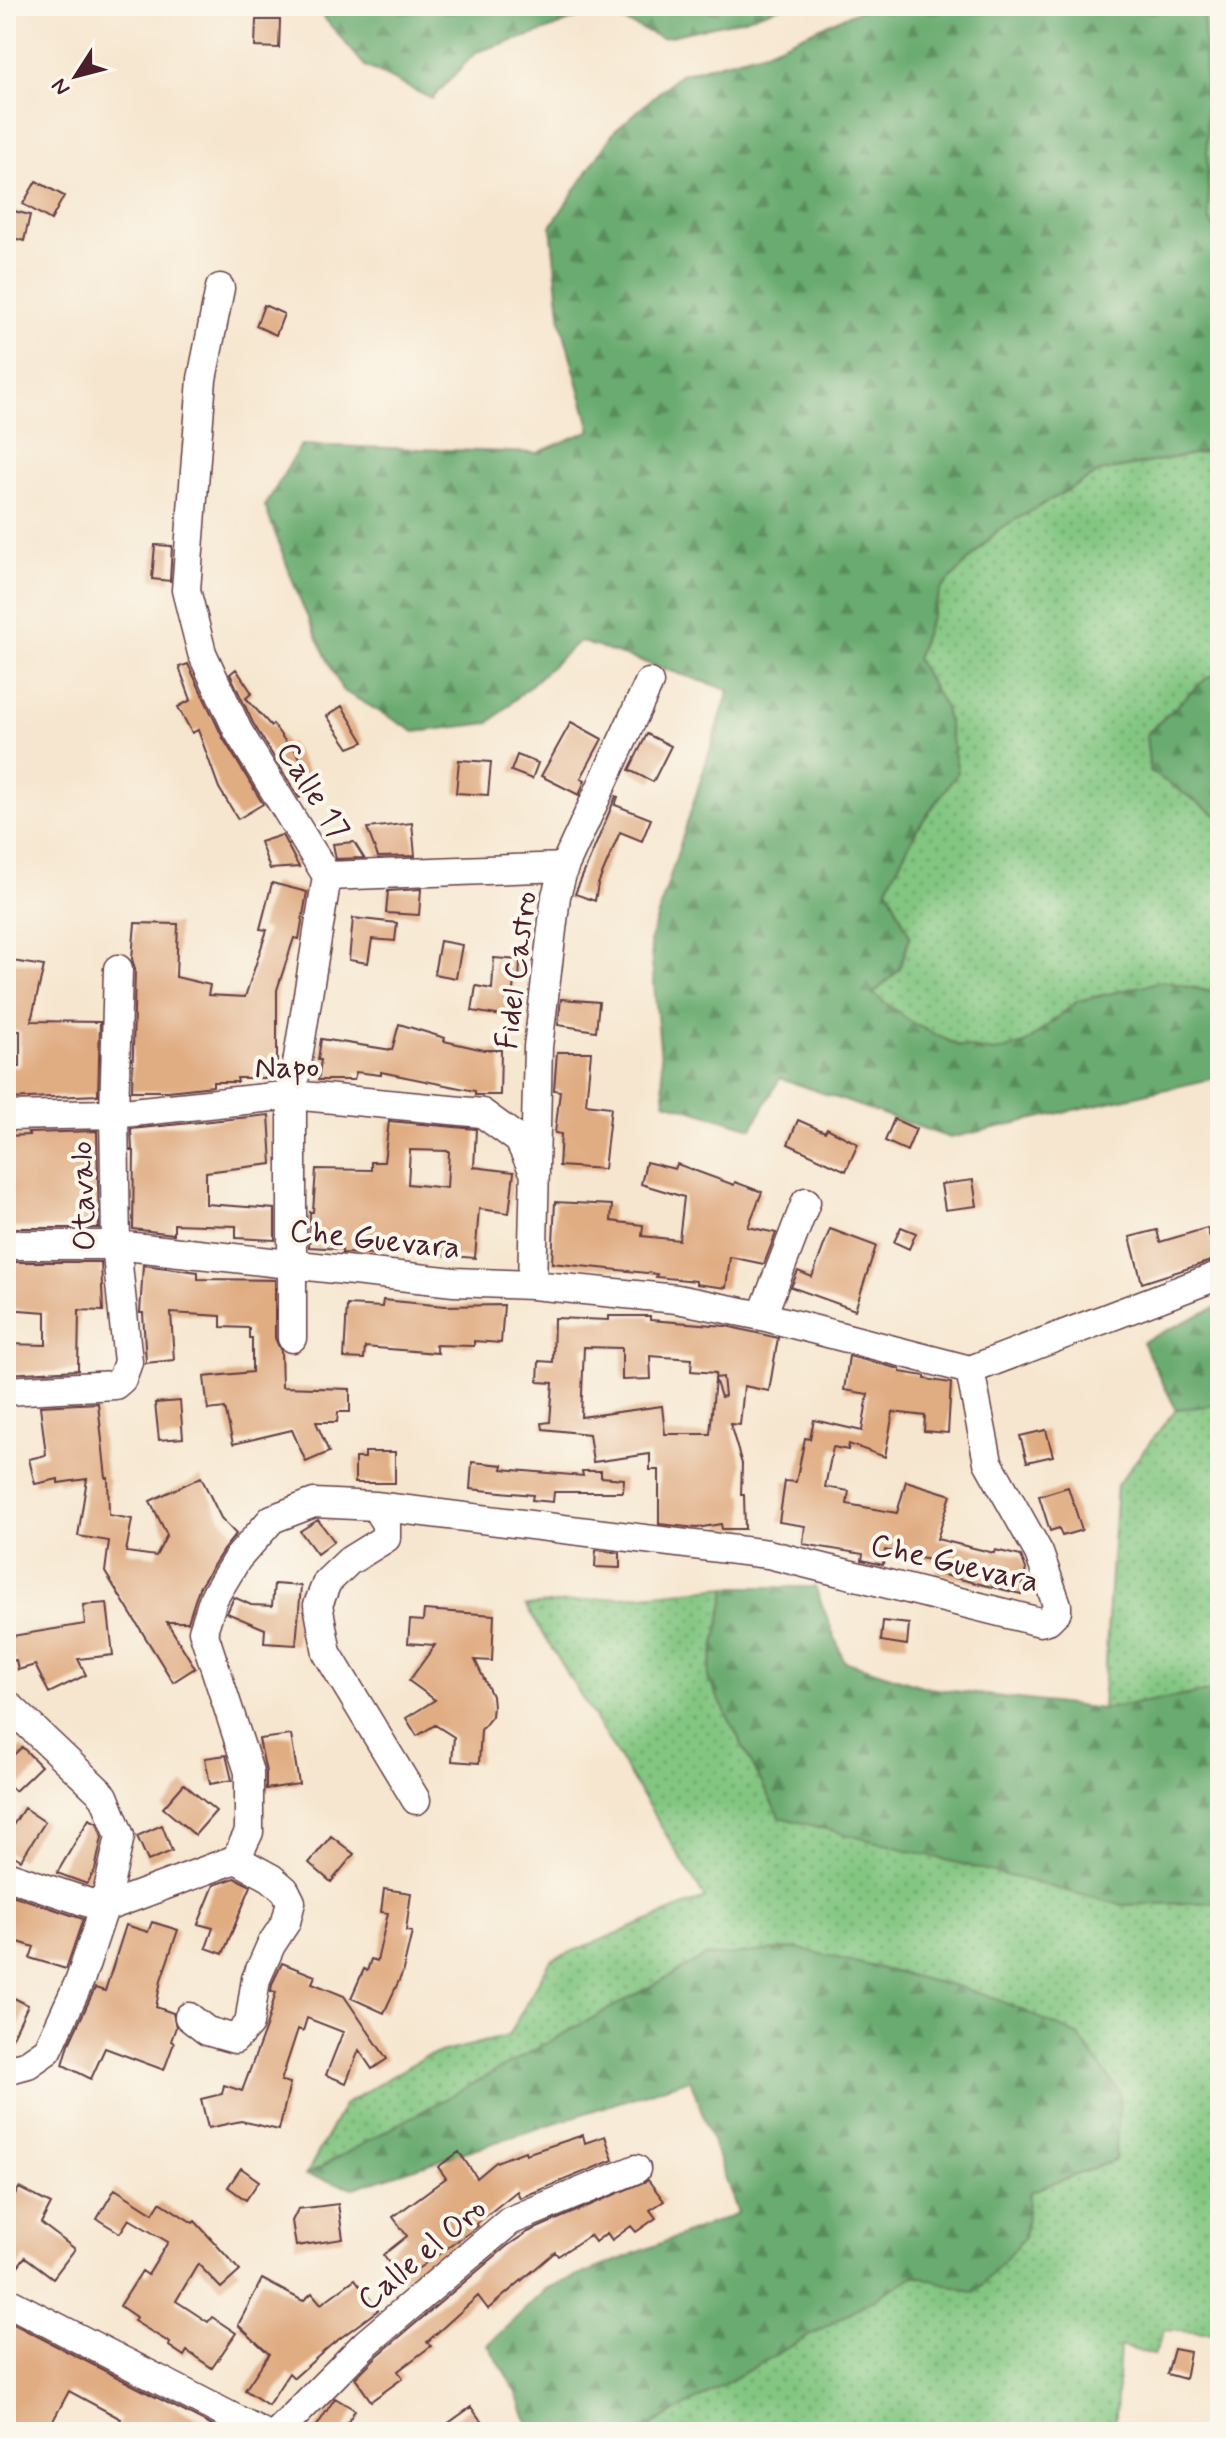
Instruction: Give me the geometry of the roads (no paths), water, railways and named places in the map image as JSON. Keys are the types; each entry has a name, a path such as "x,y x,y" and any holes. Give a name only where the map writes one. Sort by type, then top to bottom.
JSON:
{"street":[{"name":"Calle 17","path":"220,288 202,379 186,590 202,653 238,731 327,876 292,1095 292,1338"},
{"name":"Fidel Castro","path":"532,1285 538,1047 556,896 564,867 649,683"},
{"path":"327,876 564,867"},
{"name":"Otavalo","path":"6,1391 115,1385 122,1379 128,1362 116,1245 114,1114 118,969"},
{"name":"Napo","path":"6,1116 114,1114 292,1095 482,1113 519,1140 537,1178"},
{"path":"762,1316 806,1202"},
{"name":"Che Guevara","path":"6,1245 116,1245 454,1282 532,1285 677,1299 762,1316 970,1370 988,1462 1039,1553 1057,1605 1057,1611 1048,1620 1040,1622 768,1554 375,1506 314,1503 272,1519 237,1559 214,1597 203,1631 249,1772 249,1832 236,1859"},
{"path":"970,1370 1220,1275"},
{"path":"375,1506 386,1524 386,1538 349,1561 327,1582 318,1605 327,1653 416,1800"},
{"path":"6,1703 104,1796 120,1836 104,1908 80,1980 48,2050 28,2064 7,2070"},
{"path":"6,1875 104,1908 236,1859 271,1878 285,1890 291,1902 286,1922 271,1945 256,1979 249,2024 235,2039 207,2031 189,2017"},
{"name":"Calle el Oro","path":"278,2432 365,2344 510,2221 636,2169"},
{"path":"6,2301 261,2432"}]}
